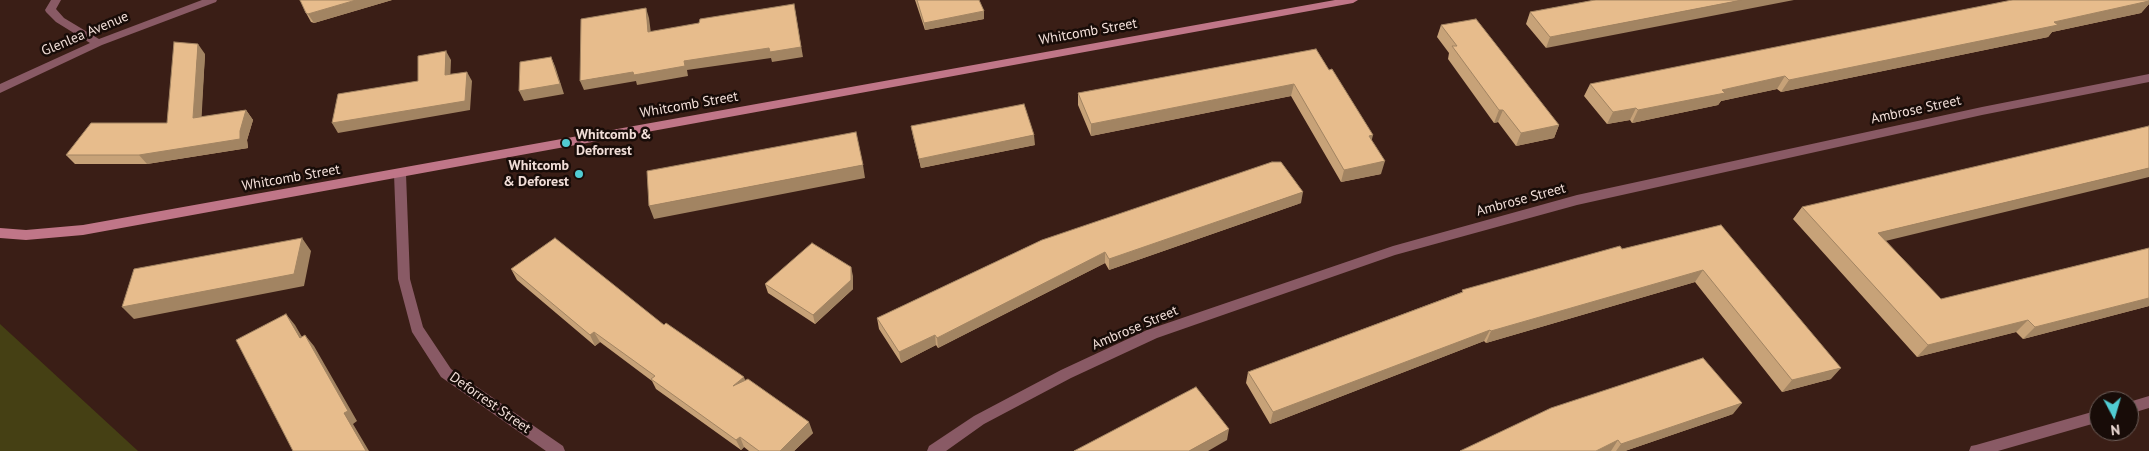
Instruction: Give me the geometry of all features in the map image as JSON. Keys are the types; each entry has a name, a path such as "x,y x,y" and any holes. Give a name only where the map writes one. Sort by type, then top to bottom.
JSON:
{"street":[{"path":"56,0 50,10 60,20 98,43"},
{"name":"Glenlea Avenue","path":"0,89 98,43 212,0"},
{"name":"Whitcomb Street","path":"0,233 26,235 83,230 1353,0"},
{"name":"Ambrose Street","path":"934,451 979,420 1066,374 1152,334 1393,251 1577,200 1964,115 2149,78"},
{"name":"Deforrest Street","path":"400,174 404,279 417,328 446,372 558,451"},
{"path":"1976,451 2089,419"}],"shaded area":[{"path":"0,324 138,451 0,451"}],"building":[{"path":"300,0 356,0 308,14"},
{"path":"917,0 979,0 984,11 924,23"},
{"path":"1595,0 1742,0 1550,37 1530,12"},
{"path":"2012,0 2149,1 2054,22 2058,25 1789,80 1785,76 1722,90 1725,93 1638,110 1636,108 1613,112 1590,84"},
{"path":"794,4 801,47 770,52 769,48 684,61 685,66 634,75 633,72 580,81 581,19 646,8 648,32 699,23 700,19"},
{"path":"1476,19 1559,125 1521,133 1503,110 1499,110 1452,46 1457,46 1441,25"},
{"path":"174,42 198,44 193,118 246,110 240,131 240,139 139,155 66,155 91,123 167,123"},
{"path":"1316,49 1329,70 1332,69 1373,135 1369,136 1385,161 1344,170 1294,84 1091,124 1078,93"},
{"path":"446,51 445,75 467,72 465,101 332,123 338,94 418,81 418,56"},
{"path":"551,57 560,84 519,91 520,62"},
{"path":"1024,104 1034,135 919,159 911,126"},
{"path":"2149,126 2149,168 1878,233 1941,299 2149,248 2149,298 2035,327 2028,320 1928,345 1802,207"},
{"path":"856,132 863,165 649,206 647,171"},
{"path":"1272,162 1281,162 1303,192 1109,259 1105,252 937,338 935,335 899,352 877,318 1042,240"},
{"path":"1721,225 1841,368 1792,380 1703,270 1490,330 1273,412 1248,372 1463,292 1462,290 1620,246 1622,249"},
{"path":"302,238 294,274 122,307 134,269"},
{"path":"555,238 664,325 666,323 744,377 733,386 748,379 809,422 780,451 759,451 740,437 736,440 651,379 655,376 594,332 590,335 511,269"},
{"path":"812,243 851,267 851,280 813,315 765,284"},
{"path":"286,314 300,338 305,335 348,411 344,413 366,451 293,451 236,340"},
{"path":"1703,358 1742,403 1621,444 1618,440 1596,451 1460,451 1551,408"},
{"path":"1196,387 1229,429 1189,451 1074,451"}],"place":[{"name":"Whitcomb & Deforrest","path":"566,143"},
{"name":"Whitcomb & Deforest","path":"579,174"}]}
